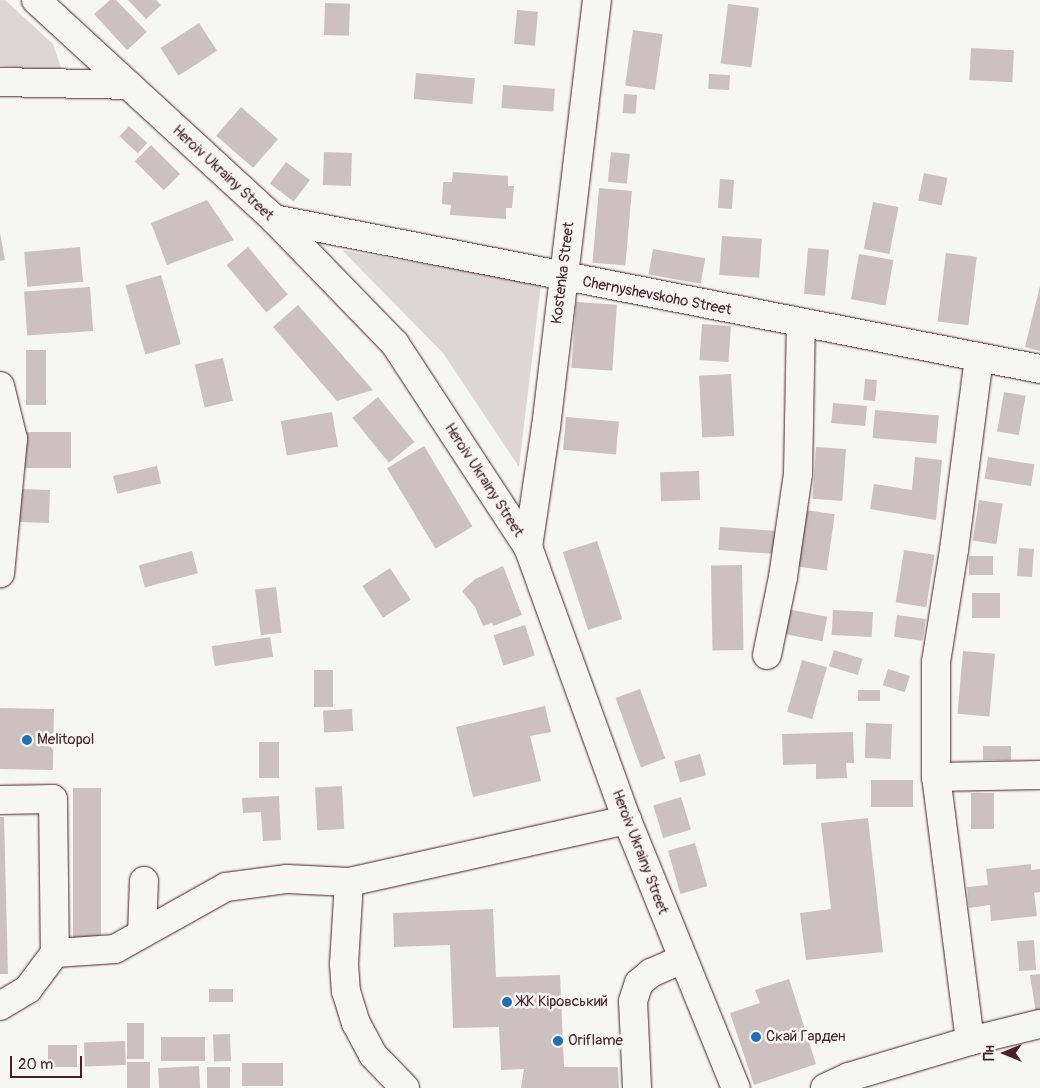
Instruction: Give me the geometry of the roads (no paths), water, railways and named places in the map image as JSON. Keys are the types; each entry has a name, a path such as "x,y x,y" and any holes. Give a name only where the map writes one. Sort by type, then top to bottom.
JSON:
{"street":[{"name":"Heroiv Ukrainy Street","path":"36,0 274,220 395,344 528,547 628,820 682,959 736,1088"},
{"name":"Kostenka Street","path":"528,547 546,427 562,278 597,0"},
{"path":"0,82 128,85"},
{"name":"Chernyshevskoho Street","path":"274,220 562,278 1040,369"},
{"path":"767,654 783,578 798,474 801,324"},
{"path":"970,1040 936,777 936,662 954,550 979,358"},
{"path":"0,386 13,439 0,573"},
{"path":"936,777 1040,774"},
{"path":"0,800 53,799 55,953 28,989 0,1006"},
{"path":"55,953 115,949 226,887 288,879 349,882 628,820"},
{"path":"142,933 144,881"},
{"path":"349,882 344,964 346,992 356,1023 373,1055 405,1088"},
{"path":"637,1088 633,1002 639,983 650,973 682,959"},
{"path":"825,1088 849,1077 970,1040 1040,1024"}],"place":[{"name":"Melitopol","path":"27,740"},
{"name":"ЖК Кіровський","path":"507,1002"},
{"name":"Скай Гарден","path":"756,1037"},
{"name":"Oriflame","path":"558,1041"}]}
